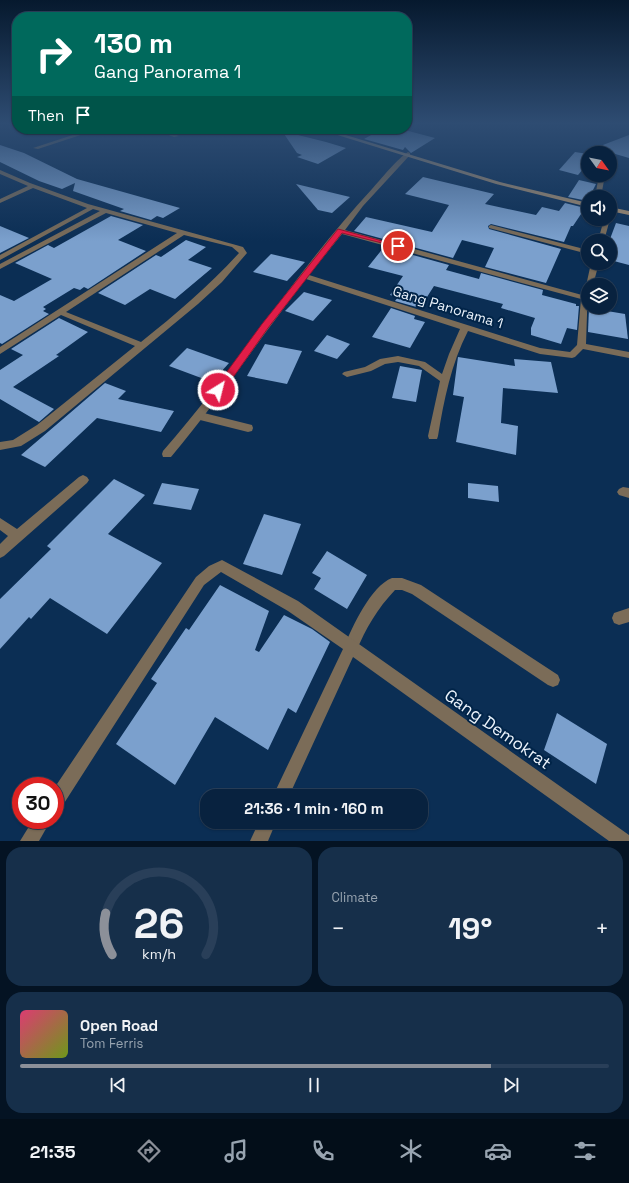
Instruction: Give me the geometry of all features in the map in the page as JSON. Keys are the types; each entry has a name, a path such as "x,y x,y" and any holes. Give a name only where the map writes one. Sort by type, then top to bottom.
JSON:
{"street":[{"path":"167,454 200,416 265,326 360,205 400,162"},
{"path":"434,162 513,187 581,202"},
{"path":"0,172 30,187 105,211 238,247 243,253 214,284 142,346 41,428 22,441 11,446 0,446"},
{"path":"0,200 30,187"},
{"path":"0,258 93,207"},
{"path":"617,210 629,212"},
{"path":"0,267 105,211"},
{"path":"491,227 581,250"},
{"path":"340,231 581,297"},
{"path":"0,351 182,232"},
{"name":"Gang Panorama 1","path":"305,276 465,328 554,354 572,355 581,346"},
{"path":"60,312 142,346"},
{"path":"584,314 581,346 629,355"},
{"path":"433,436 444,380 457,342 465,328"},
{"path":"347,374 368,369 383,361 398,359 422,364 444,380"},
{"path":"200,416 248,428"},
{"path":"0,552 83,480"},
{"path":"0,523 17,536"},
{"name":"Gang Demokrat","path":"64,788 200,581 213,570 222,566 227,567 293,606 623,841"},
{"path":"284,789 351,647 358,627 376,601 392,584 402,584 416,589 441,604 553,680"},
{"path":"29,841 37,829"},
{"path":"260,841 265,829"}],"building":[{"path":"1,162 43,162 77,179 180,208 163,218 157,216 151,220 120,211 124,209 73,191 75,183 62,189 39,181"},
{"path":"566,162 581,162 581,171 578,175 559,170"},
{"path":"423,177 494,194 485,204 536,215 542,207 559,211 565,203 581,207 581,214 573,226 571,226 564,242 491,224 488,226 489,229 561,249 546,283 485,267 494,248 462,240 453,258 354,231 366,217 432,232 449,205 405,194"},
{"path":"579,180 581,182 596,184 593,190 581,190 581,200 568,197"},
{"path":"296,184 350,197 332,213 318,210"},
{"path":"111,216 143,225 118,240 146,251 88,289 84,287 80,290 74,288 43,307 46,309 43,311 49,314 2,344 0,343 0,295 14,301 52,279 15,263 48,245 54,248"},
{"path":"617,223 629,226 629,265 617,262 617,234 612,234"},
{"path":"0,226 29,238 0,253"},
{"path":"186,240 206,247 188,260 212,268 175,299 150,289 125,305 98,293 156,255 161,257"},
{"path":"384,247 449,265 446,270 479,279 481,273 543,290 542,295 576,304 576,306 579,306 577,330 567,328 561,344 531,335 531,328 535,318 501,308 503,304 434,286 420,308 395,301 398,297 390,295 403,276 368,267"},
{"path":"271,254 305,262 287,281 253,272"},
{"path":"304,292 332,300 313,321 285,311"},
{"path":"391,308 415,316 414,319 425,322 410,348 372,337"},
{"path":"617,313 625,314 628,339 588,332 589,314 617,314"},
{"path":"59,318 88,332 56,355 59,356 13,387 54,409 39,422 0,399 0,370 23,355 11,349"},
{"path":"327,335 350,344 337,359 314,351"},
{"path":"265,344 302,351 287,384 247,376"},
{"path":"187,348 229,363 212,382 169,366"},
{"path":"458,357 515,366 514,359 551,362 558,393 503,388 501,423 518,426 516,455 456,442 464,397 453,395"},
{"path":"400,366 422,370 416,402 392,398"},
{"path":"105,383 126,391 118,399 174,411 161,432 97,418 45,467 21,455"},
{"path":"114,479 145,495 108,534 162,563 107,634 50,598 31,619 29,617 0,649 0,599 51,549 47,546"},
{"path":"162,483 199,489 191,510 153,504"},
{"path":"468,483 498,486 499,502 468,498"},
{"path":"264,514 301,524 282,575 243,564"},
{"path":"327,551 367,575 347,609 314,589 321,578 312,573"},
{"path":"220,585 269,611 255,650 259,652 284,615 312,629 330,642 296,713 288,708 268,750 215,717 175,785 116,744 157,683 151,679 186,628 189,630"},
{"path":"557,713 607,744 596,784 544,750"}],"route":[{"path":"218,390 265,326 340,231 398,246"}]}
